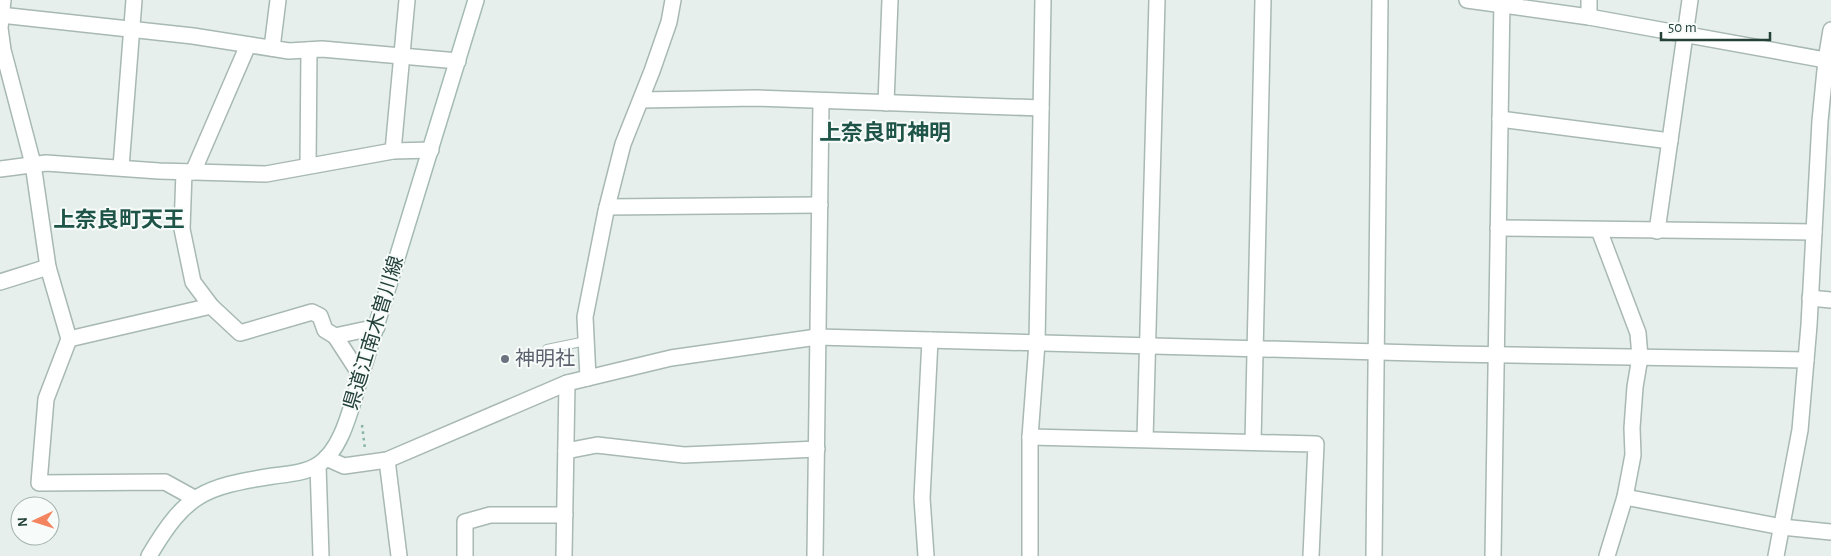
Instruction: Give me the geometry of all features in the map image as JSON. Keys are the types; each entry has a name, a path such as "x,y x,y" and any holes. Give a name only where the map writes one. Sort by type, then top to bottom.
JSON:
{"street":[{"path":"121,168 130,29 134,0"},
{"path":"272,48 278,0"},
{"path":"393,152 407,0"},
{"name":"県道江南木曽川線","path":"322,462 342,432 361,376 476,0"},
{"path":"588,378 585,317 607,207 623,144 669,22 673,0"},
{"path":"886,104 890,0"},
{"path":"1030,556 1030,437 1037,343 1043,0"},
{"path":"1145,439 1157,0"},
{"path":"1253,442 1263,0"},
{"path":"1374,556 1380,0"},
{"path":"1467,0 1502,2 1828,60"},
{"path":"1588,17 1589,0"},
{"path":"1657,231 1690,0"},
{"path":"1493,556 1502,2"},
{"path":"194,498 165,482 39,483 46,399 70,339 48,268 33,164 3,50 0,28 2,10 272,48 401,54 458,61"},
{"path":"1776,556 1800,430 1831,30"},
{"path":"248,45 189,172 182,229 194,282 211,306 240,334 312,312 320,316 325,330 335,336 361,376"},
{"path":"308,165 309,50"},
{"path":"641,100 757,98 822,102 1041,108"},
{"path":"815,556 822,102"},
{"path":"1500,119 1670,141"},
{"path":"0,169 33,164 80,164 189,172 266,174 308,165 393,152 431,150"},
{"path":"607,207 820,205"},
{"path":"1498,228 1814,232"},
{"path":"1599,230 1638,333 1640,357 1633,412 1633,455 1625,497 1607,556"},
{"path":"0,282 48,268"},
{"path":"1810,298 1831,300"},
{"path":"70,339 211,306"},
{"path":"335,336 377,327"},
{"path":"149,556 162,534 194,498 229,483 303,471 322,462 344,466 387,460 567,383 671,358 817,337 1497,355 1806,360"},
{"path":"926,556 922,498 930,340"},
{"path":"564,556 567,383"},
{"path":"1030,437 1316,444 1311,556"},
{"path":"566,451 597,445 684,455 817,449"},
{"path":"387,460 399,556"},
{"path":"321,556 322,462"},
{"path":"1625,497 1782,528 1831,532"},
{"path":"465,556 465,522 490,515 565,515"}],"lane":[{"path":"547,348 586,341"}],"place":[{"name":"神明社","path":"505,359"}],"district":[{"name":"上奈良町神明","path":"885,133"},
{"name":"上奈良町天王","path":"119,220"}]}
